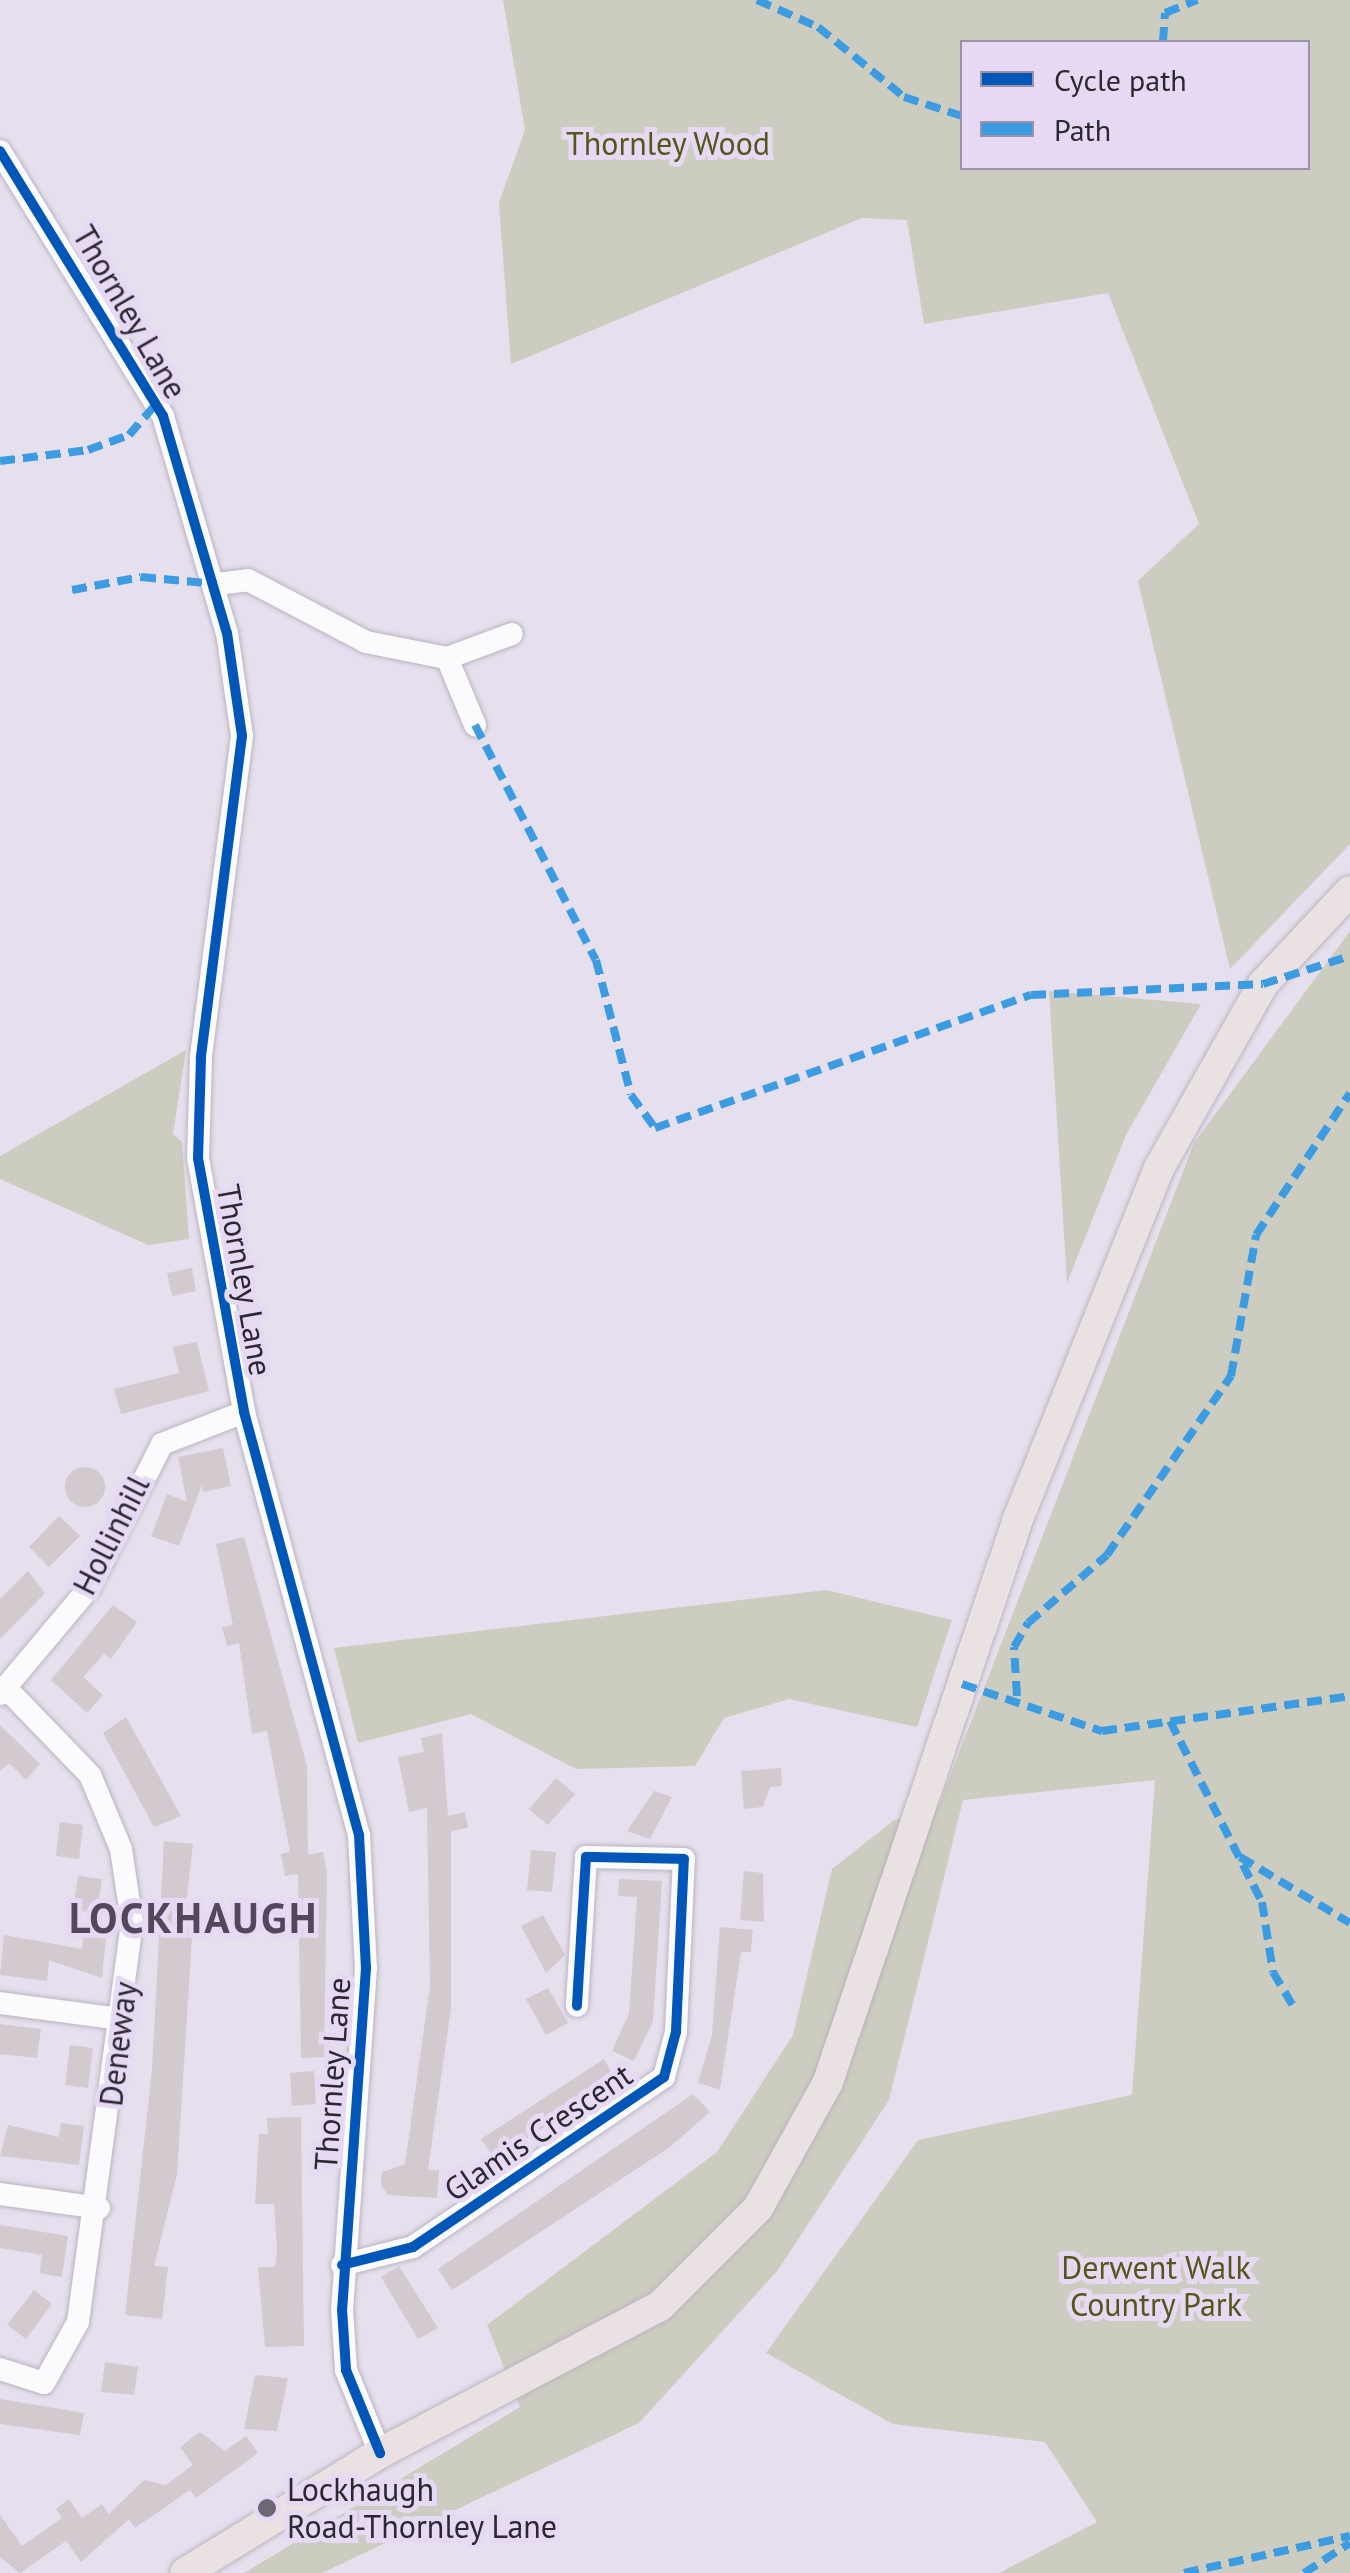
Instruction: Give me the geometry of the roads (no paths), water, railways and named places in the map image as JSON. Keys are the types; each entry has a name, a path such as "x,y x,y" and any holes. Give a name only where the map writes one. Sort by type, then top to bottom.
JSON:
{"main road":[{"path":"184,2573 380,2453 530,2382 660,2306 767,2192 828,2082 1018,1520 1159,1168 1263,984 1350,892"}],"street":[{"name":"Thornley Lane","path":"0,151 163,416 217,584 242,736 201,1058 198,1158 244,1412 359,1835 366,1968 342,2265 346,2370 380,2453"},
{"path":"217,584 248,580 366,642 448,658 512,634"},
{"path":"448,658 475,725"},
{"name":"Hollinhill","path":"3,1691 89,1588 162,1444 244,1412"},
{"name":"Deneway","path":"0,2369 44,2383 78,2322 99,2208 132,1922 122,1848 90,1774 3,1691"},
{"name":"Glamis Crescent","path":"342,2265 413,2246 664,2077 676,2032 684,1860 586,1858 577,2006"},
{"path":"0,2003 120,2019"},
{"path":"0,2194 99,2208"}],"place":[{"name":"Lockhaugh Road-Thornley Lane","path":"267,2508"}],"district":[{"name":"LOCKHAUGH","path":"194,1918"}],"park label":[{"name":"Thornley Wood","path":"668,143"},
{"name":"Derwent Walk Country Park","path":"1156,2286"}]}
